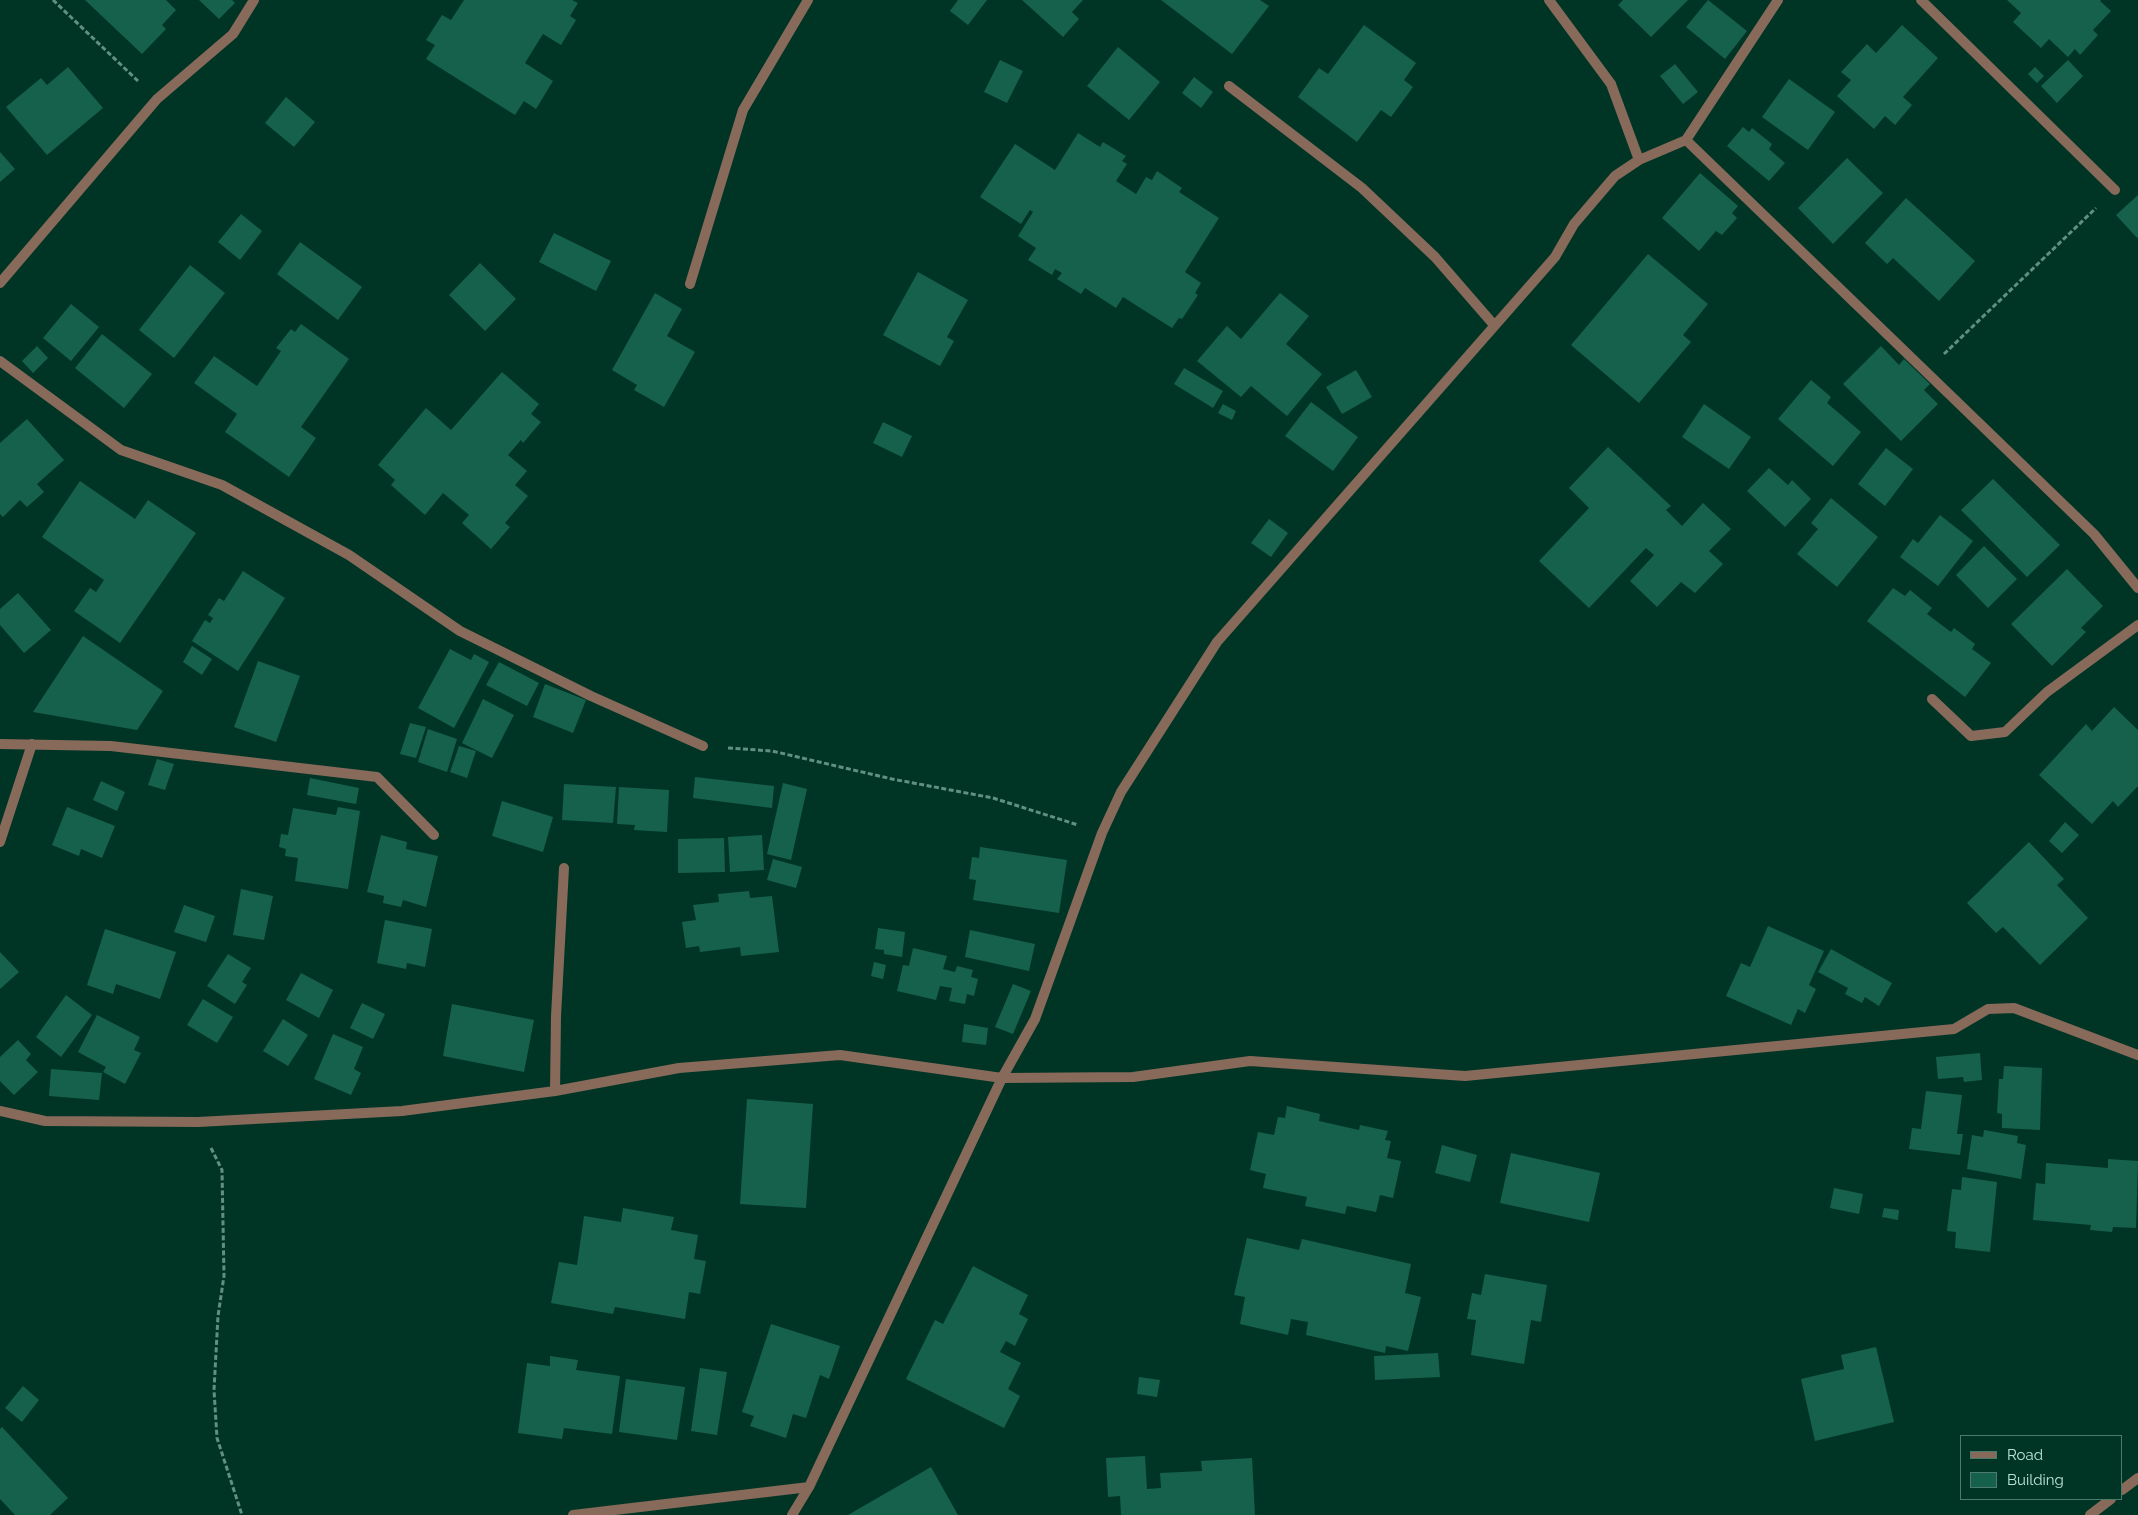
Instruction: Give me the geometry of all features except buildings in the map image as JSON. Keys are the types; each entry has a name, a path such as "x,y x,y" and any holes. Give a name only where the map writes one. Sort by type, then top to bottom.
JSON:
{"street":[{"path":"0,283 157,99 233,34 254,0"},
{"path":"690,284 743,110 808,0"},
{"path":"1549,0 1611,84 1639,160"},
{"path":"792,1515 809,1488 1002,1078 1035,1019 1102,833 1121,792 1217,642 1555,257 1574,224 1615,176 1639,160 1686,140 1778,0"},
{"path":"1921,0 2115,190"},
{"path":"1229,86 1362,188 1435,257 1494,325"},
{"path":"1686,140 2094,534 2138,588"},
{"path":"0,361 121,450 222,485 349,555 460,631 591,696 703,746"},
{"path":"1932,699 1971,736 2005,732 2047,692 2138,625"},
{"path":"0,744 111,746 377,777 434,835"},
{"path":"0,842 32,744"},
{"path":"555,1091 556,1016 564,868"},
{"path":"0,1111 45,1121 198,1122 402,1111 555,1091 679,1068 840,1055 1002,1078 1133,1077 1250,1061 1465,1076 1954,1029 1988,1009 2014,1008 2138,1056"},
{"path":"2123,1489 2138,1478"},
{"path":"573,1515 809,1488"},
{"path":"2090,1515 2110,1500"}],"path":[{"path":"53,0 157,99"},
{"path":"1925,372 2115,190"},
{"path":"703,746 772,751 892,779 993,798 1102,833"},
{"path":"198,1122 222,1170 224,1276 218,1316 214,1390 217,1438 242,1515"}]}
